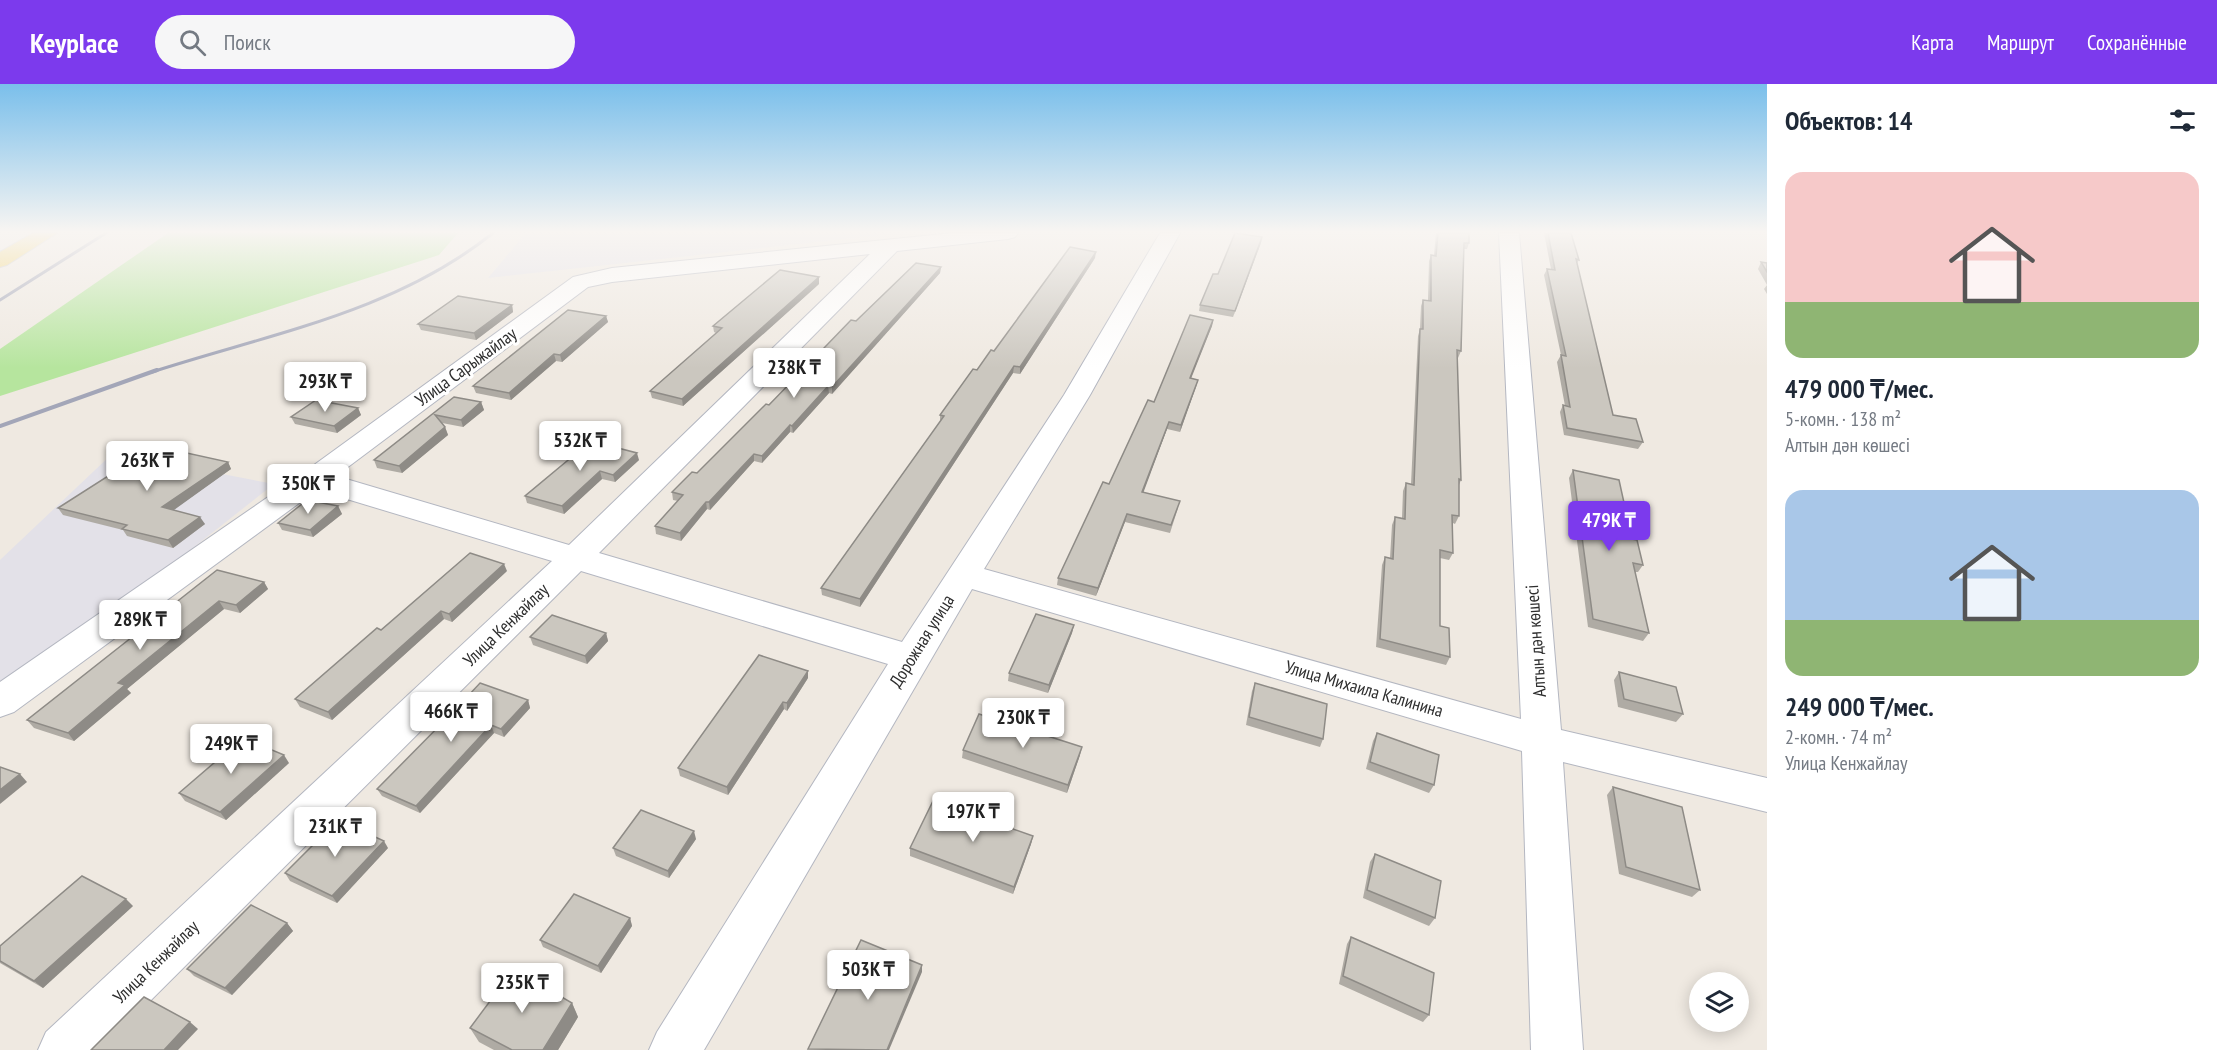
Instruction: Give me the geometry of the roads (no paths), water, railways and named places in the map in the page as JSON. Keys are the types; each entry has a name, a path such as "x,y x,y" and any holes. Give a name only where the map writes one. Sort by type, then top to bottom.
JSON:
{"street":[{"name":"Улица Сарыжайлау","path":"0,702 314,479 581,282 598,278"},
{"name":"Улица Кенжайлау","path":"64,1050 574,559 871,278"},
{"name":"Дорожная улица","path":"675,1050 911,658 1077,395 1144,278"},
{"name":"Алтын дән көшесі","path":"1512,278 1542,741 1557,1050"},
{"path":"314,479 574,559 911,658"},
{"name":"Улица Михаила Калинина","path":"964,574 1542,741 1767,795"}],"railway":[{"path":"0,300 35,278"},
{"path":"152,372 330,318 373,302 424,278"},
{"path":"0,426 157,370"}]}
